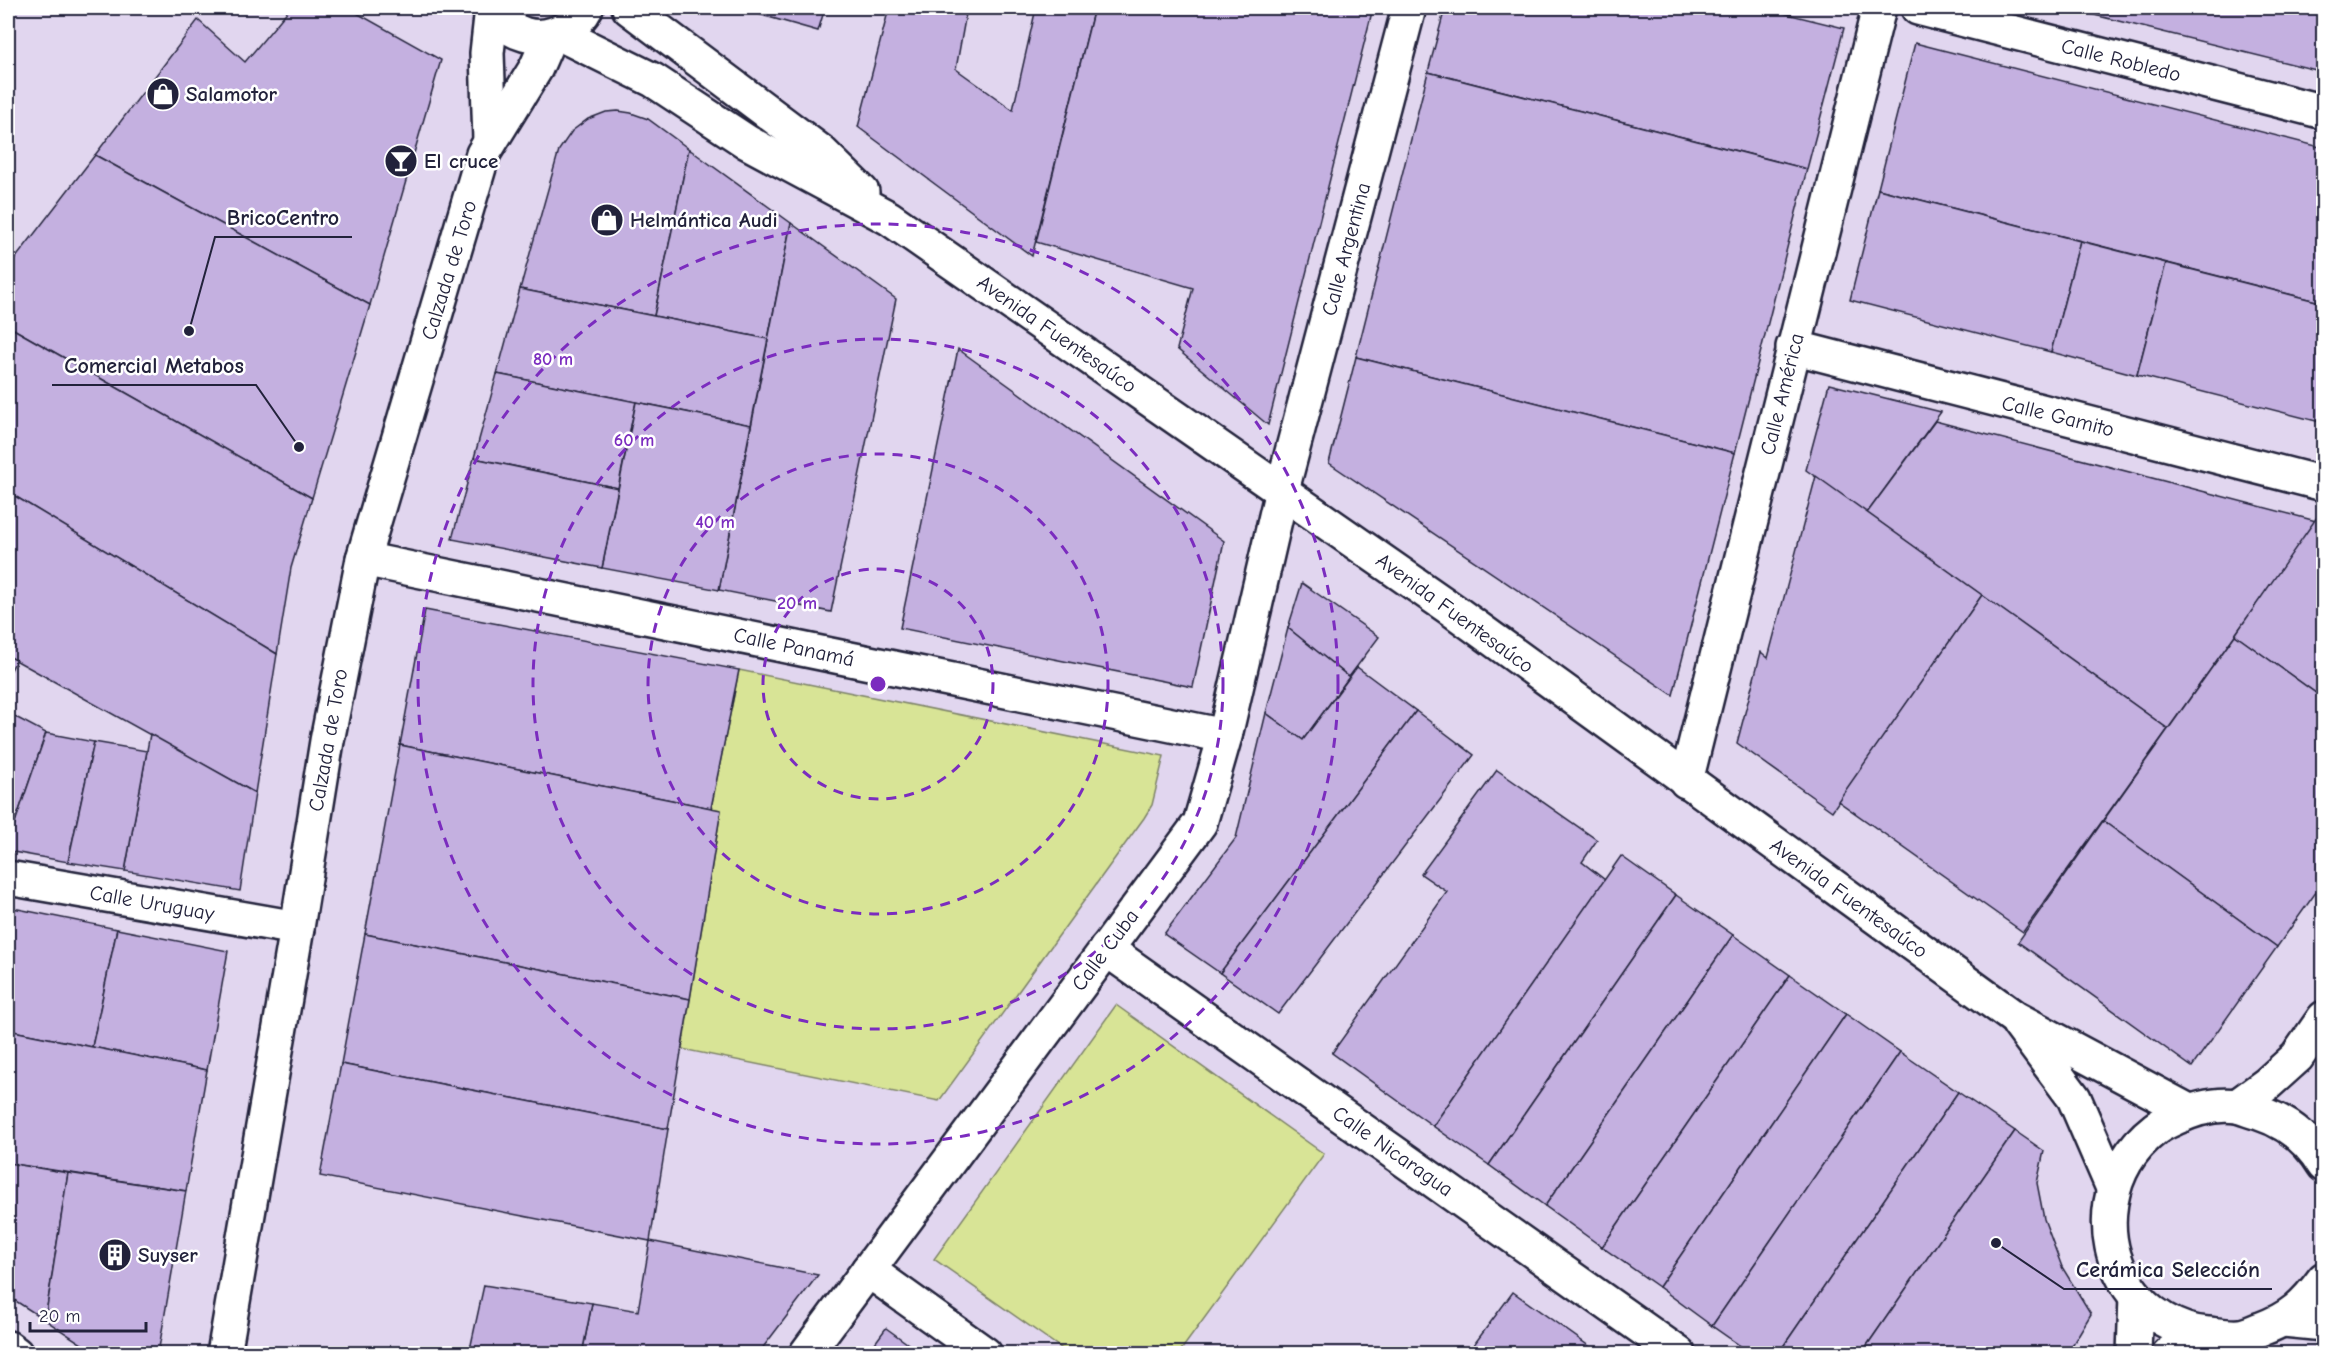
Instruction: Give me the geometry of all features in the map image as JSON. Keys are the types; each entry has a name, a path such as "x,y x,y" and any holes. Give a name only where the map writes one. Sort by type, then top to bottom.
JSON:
{"street":[{"name":"Avenida Fuentesaúco","path":"491,8 502,22 516,32 533,37 554,34 653,80 747,142 889,218 1454,611 2014,1018 2189,1111"},
{"name":"Calzada de Toro","path":"490,140 487,53 491,8"},
{"path":"554,34 573,24 586,8"},
{"name":"Avenida Fuentesaúco","path":"629,8 821,152 889,218"},
{"name":"Calle Argentina","path":"1282,490 1409,8"},
{"name":"Calle América","path":"1686,781 1879,8"},
{"name":"Calle Robledo","path":"1918,8 2324,112"},
{"name":"Calzada de Toro","path":"224,1353 327,741 363,559 483,154 536,68 554,34"},
{"name":"Calle Gamito","path":"1793,347 2324,484"},
{"name":"Calle Cuba","path":"806,1353 1200,823 1225,736 1282,490"},
{"name":"Calle Panamá","path":"363,559 1225,736"},
{"name":"Calle Uruguay","path":"8,878 297,928"},
{"name":"Calle Nicaragua","path":"1106,949 1679,1353"},
{"name":"Avenida Fuentesaúco","path":"2014,1018 2074,1098 2113,1188"},
{"path":"2237,1106 2267,1084 2297,1057 2324,1018"},
{"path":"2324,1165 2313,1147 2278,1119 2237,1106 2213,1106 2189,1111 2156,1128 2129,1155 2113,1188 2108,1217 2110,1246 2120,1273 2136,1296 2162,1320 2194,1333 2241,1336 2284,1320 2310,1299 2324,1279"},
{"path":"868,1270 985,1353"},
{"path":"2134,1353 2136,1296"},
{"path":"2284,1320 2324,1324"},
{"path":"2169,1353 2194,1333"},
{"path":"8,1348 16,1353"}],"shaded area":[{"path":"8,8 2323,8 2323,1353 8,1353"}],"green space":[{"path":"739,670 1164,756 1152,805 1144,818 939,1101 682,1049 721,810 711,808"},
{"path":"1116,1005 1324,1154 1179,1353 1068,1353 934,1259"}],"building":[{"path":"290,8 348,8 441,60 370,305 95,155 198,20 245,62"},
{"path":"737,8 825,8 818,31"},
{"path":"889,8 967,8 956,69 1013,110 1036,8 1094,8 1032,256 858,127"},
{"path":"1094,8 1373,8 1268,425 1177,349 1193,288 1036,242"},
{"path":"1445,8 1763,8 1844,28 1807,169 1428,72"},
{"path":"2066,8 2324,8 2324,72"},
{"path":"1915,43 2324,148 2324,303 1878,189"},
{"path":"1428,72 1807,169 1735,453 1356,357"},
{"name":"Helmántica Audi","path":"618,111 648,119 689,149 654,316 520,289 559,150 572,131 588,119 606,112"},
{"path":"689,149 791,223 768,339 654,316"},
{"path":"95,155 370,305 312,498 8,326 8,268"},
{"path":"1878,189 2080,241 2051,352 1850,300"},
{"path":"791,223 896,299 831,612 719,590"},
{"path":"2080,241 2166,263 2137,375 2051,352"},
{"path":"2166,263 2324,303 2324,423 2137,375"},
{"path":"520,289 768,339 751,425 497,374"},
{"path":"8,326 312,498 291,568 277,654 8,492"},
{"path":"958,349 1224,541 1193,687 900,628"},
{"path":"1356,357 1735,453 1673,695 1329,463"},
{"path":"497,374 636,402 618,488 474,458"},
{"path":"1829,384 1941,412 1867,513 1806,470"},
{"path":"636,402 751,425 719,590 602,568"},
{"path":"1935,421 2316,521 2168,729 1867,513"},
{"path":"474,458 618,488 602,568 452,539"},
{"path":"1816,476 1982,595 1832,811 1737,743 1761,652 1768,658"},
{"path":"8,492 277,654 255,793 8,656"},
{"path":"2324,510 2324,699 2235,635"},
{"path":"1302,583 1379,637 1349,677 1288,628"},
{"path":"1982,595 2168,729 2023,932 1838,801"},
{"path":"425,610 739,670 711,808 400,745"},
{"path":"1288,628 1349,677 1303,740 1266,713"},
{"path":"2235,635 2324,699 2324,881 2277,947 2103,821"},
{"path":"8,656 16,660 8,676"},
{"path":"1357,667 1416,711 1220,973 1164,934 1236,838 1266,713 1303,740"},
{"path":"1416,711 1474,755 1278,1014 1220,973"},
{"path":"8,713 46,733 8,843"},
{"path":"46,733 94,742 68,862 8,851 8,843"},
{"path":"150,734 255,793 240,891 125,871"},
{"path":"94,742 147,751 125,871 68,862"},
{"path":"400,745 721,810 690,999 365,934"},
{"path":"1497,770 1597,840 1582,862 1605,880 1433,1126 1332,1053 1447,892 1421,874"},
{"path":"2103,821 2277,947 2192,1067 2018,942"},
{"path":"1621,856 1676,895 1489,1165 1433,1126"},
{"path":"1676,895 1733,935 1545,1206 1489,1165"},
{"path":"8,907 117,929 92,1047 8,1030"},
{"path":"117,929 228,951 207,1070 92,1047"},
{"path":"365,934 690,999 668,1129 341,1064"},
{"path":"1733,935 1790,975 1602,1247 1545,1206"},
{"path":"1790,975 1846,1014 1659,1287 1602,1247"},
{"path":"1846,1014 1900,1052 1712,1326 1659,1287"},
{"path":"8,1030 207,1070 186,1191 8,1163"},
{"path":"1900,1052 1958,1092 1778,1354 1752,1354 1712,1326"},
{"path":"341,1064 668,1129 650,1241 320,1176"},
{"path":"1958,1092 2015,1131 1861,1354 1778,1354"},
{"path":"2015,1131 2044,1151 2037,1183 2044,1219 2062,1267 2091,1314 2067,1354 1861,1354"},
{"path":"8,1163 68,1173 45,1320 8,1296"},
{"name":"Suyser","path":"68,1173 186,1191 158,1354 97,1354 45,1320"},
{"path":"650,1241 818,1275 758,1354 582,1354 592,1303 638,1311"},
{"path":"484,1285 592,1303 582,1354 469,1354"},
{"path":"1513,1292 1600,1354 1467,1354"},
{"path":"886,1328 922,1354 867,1354"}],"place":[{"name":"Salamotor","path":"163,94"},
{"name":"El cruce","path":"401,161"},
{"name":"Helmántica Audi","path":"607,220"},
{"name":"BricoCentro","path":"189,331"},
{"name":"Comercial Metabos","path":"299,447"},
{"name":"Cerámica Selección","path":"1996,1243"},
{"name":"Suyser","path":"115,1255"}]}
